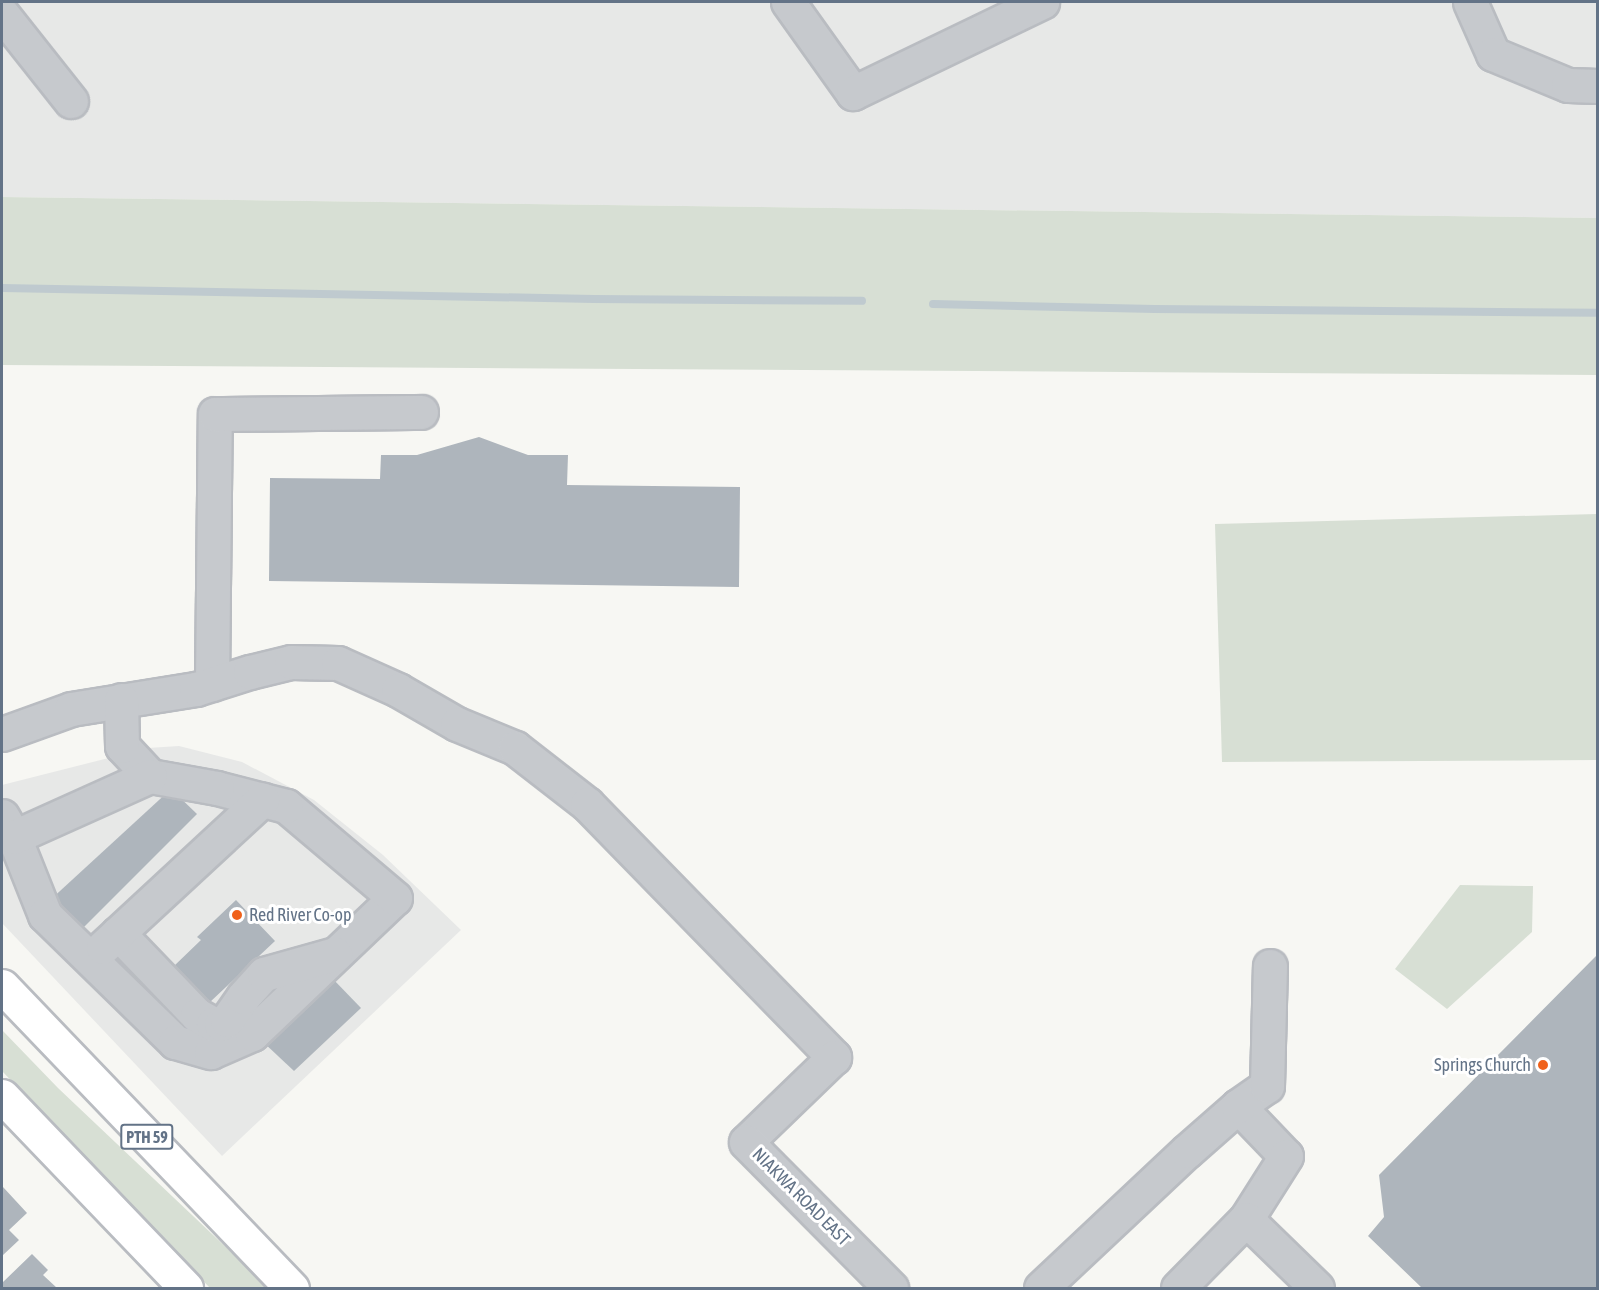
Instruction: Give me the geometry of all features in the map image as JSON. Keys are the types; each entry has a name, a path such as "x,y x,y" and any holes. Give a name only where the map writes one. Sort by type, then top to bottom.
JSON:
{"main road":[{"name":"PTH 59","path":"2,986 292,1288"},
{"path":"2,1096 186,1288"}],"lane":[{"path":"788,2 853,93 1042,2"},
{"path":"1470,2 1493,54 1568,85 1598,86"},
{"path":"2,14 71,101"},
{"path":"2,734 71,709 121,700 160,697 212,684 215,414 421,412"},
{"name":"NIAKWA ROAD EAST","path":"212,684 291,663 338,663 398,690 458,724 515,748 587,804 834,1057 746,1142 891,1288"},
{"path":"121,700 122,746 150,776"},
{"path":"150,776 262,800 286,806 395,898 252,1034 211,1052 175,1042 45,915 8,827 150,776"},
{"path":"90,959 262,800"},
{"path":"118,933 197,1015 213,1024 221,1024 227,1020 243,997 264,974 336,954"},
{"path":"1041,1288 1238,1106 1267,1086 1270,966"},
{"path":"1178,1288 1246,1219 1286,1156 1238,1106"},
{"path":"1246,1219 1304,1284"}],"shaded area":[{"path":"2,2 1597,2 1597,218 2,197"},
{"path":"2,197 1597,218 1597,375 2,365"},
{"path":"1597,514 1597,760 1222,762 1215,524"},
{"path":"179,746 242,762 314,800 383,855 461,930 222,1156 2,923 2,785 148,748"},
{"path":"1460,885 1533,886 1532,932 1447,1009 1395,969"},
{"path":"2,1030 58,1088 269,1288 210,1288 2,1071"}],"building":[{"path":"479,437 528,455 568,455 567,485 740,487 739,587 269,581 270,478 380,479 381,455 417,455"},
{"path":"171,789 197,814 80,931 48,902"},
{"path":"236,900 275,941 209,1003 174,966 201,940 197,937"},
{"name":"Springs Church","path":"1598,954 1598,1288 1422,1288 1368,1236 1384,1217 1379,1175"},
{"path":"332,978 361,1008 294,1071 262,1041"},
{"path":"3,1187 27,1213 9,1230 19,1240 2,1256"},
{"path":"32,1254 48,1270 43,1275 57,1288 2,1288 2,1283"}],"waterway":[{"path":"2,288 594,299 862,301"},
{"path":"933,304 1155,309 1598,313"}],"place":[{"name":"Red River Co-op","path":"237,915"},
{"name":"Springs Church","path":"1543,1065"}]}
